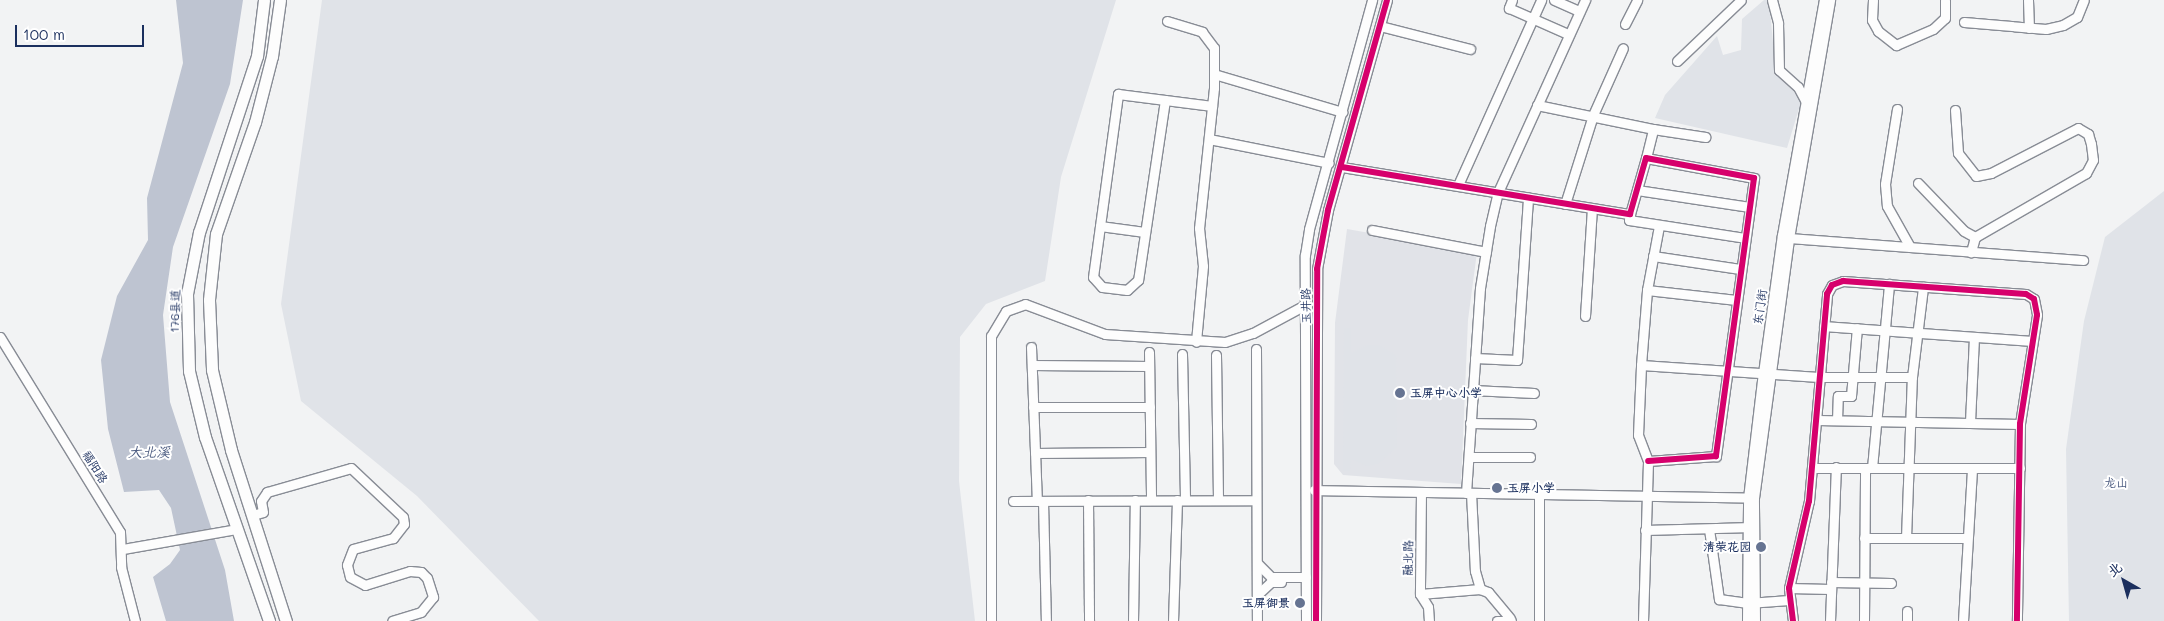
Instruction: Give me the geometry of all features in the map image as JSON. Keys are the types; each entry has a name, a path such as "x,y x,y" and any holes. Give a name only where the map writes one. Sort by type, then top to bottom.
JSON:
{"main road":[{"name":"176县道","path":"264,0 256,56 199,232 187,294 189,370 205,438 269,621"},
{"path":"280,0 272,56 255,122 216,234 209,300 212,370 231,450 286,621"}],"street":[{"name":"玉井路","path":"1306,621 1305,305 1309,229 1329,163 1372,0"},
{"name":"玉井路","path":"1316,621 1319,490 1317,269 1387,0"},
{"path":"1512,0 1509,8 1568,34"},
{"path":"1458,185 1541,0"},
{"path":"1554,0 1579,11"},
{"path":"1480,589 1475,571 1468,493 1472,390 1486,252 1498,192 1585,0"},
{"path":"1625,24 1637,0"},
{"path":"1677,61 1741,0"},
{"path":"1772,0 1778,22 1779,70 1798,87 1806,101 1810,116"},
{"name":"东门街","path":"1754,621 1750,527 1751,498 1806,101 1824,0"},
{"name":"东门街","path":"1767,373 1830,0"},
{"path":"1873,0 1872,20 1878,31 1896,45 1933,29 1945,18 1945,0"},
{"path":"2028,0 2029,28"},
{"path":"1964,22 2029,28 2063,26 2077,17 2084,0"},
{"path":"1167,21 1202,32 1214,48 1212,106 1199,228 1203,266 1196,342"},
{"path":"1380,26 1470,49"},
{"path":"1565,204 1593,116 1623,48"},
{"path":"1214,74 1342,112"},
{"path":"1165,100 1138,280 1127,290 1102,287 1093,277 1118,94 1165,100 1212,106"},
{"path":"1537,106 1653,129 1705,137"},
{"path":"1898,109 1885,184 1887,206 1910,247"},
{"path":"1955,110 1958,153 1976,176 1991,173 2078,128 2088,134 2093,160 2086,173 1975,237 1971,252"},
{"path":"1653,129 1629,220 1745,238"},
{"path":"1209,139 1329,163"},
{"path":"1646,158 1754,178 1726,368 1716,456 1648,461"},
{"path":"1342,167 1630,214"},
{"path":"1918,183 1964,231 1975,237"},
{"path":"1637,190 1750,207"},
{"path":"1476,358 1517,360 1528,197"},
{"path":"1585,316 1592,208"},
{"path":"1100,226 1145,232"},
{"path":"1643,621 1648,461 1638,435 1641,365 1648,290 1659,226"},
{"path":"1372,230 1486,252"},
{"path":"1789,238 2083,260"},
{"path":"1653,256 1740,269"},
{"path":"1793,621 1789,588 1809,501 1828,289 1837,281 2031,295 2037,306 2020,424 2017,621"},
{"path":"1864,621 1864,538 1869,468 1889,284"},
{"path":"1906,538 1912,377 1919,333 1923,286"},
{"path":"1648,290 1736,300"},
{"path":"991,621 991,336 1006,312 1024,304 1104,334 1196,342 1224,342 1253,333 1305,305"},
{"path":"1824,326 2031,341"},
{"path":"1837,420 1838,396 1851,396 1857,328"},
{"name":"福阳路","path":"0,337 116,523 123,549 120,567 134,621"},
{"path":"1970,422 1974,337"},
{"path":"1031,347 1035,453 1040,501 1046,621"},
{"path":"1256,349 1257,621"},
{"path":"1149,352 1150,500"},
{"path":"1173,621 1181,500 1182,354"},
{"path":"1216,355 1218,500"},
{"path":"1032,364 1149,366"},
{"path":"1641,365 1726,368 1819,377 1912,377"},
{"path":"1472,390 1534,393"},
{"path":"1034,407 1150,407"},
{"path":"1817,420 2020,424"},
{"path":"1470,422 1531,424"},
{"path":"1035,453 1150,452"},
{"path":"1469,457 1530,457"},
{"path":"1830,621 1836,467"},
{"path":"253,515 263,512 261,501 267,492 351,468 403,517 404,524 393,538 353,549 346,565 350,577 365,585 410,571 421,572 427,578 433,597 421,612 392,621"},
{"path":"1812,468 2020,468"},
{"path":"1963,621 1966,538 1972,468"},
{"path":"1306,490 1751,498"},
{"name":"融北路","path":"1421,492 1420,594 1428,607 1430,621"},
{"path":"1539,494 1539,621"},
{"path":"1088,500 1088,621"},
{"path":"1133,621 1135,500"},
{"path":"1012,501 1256,500"},
{"path":"1645,530 1750,527"},
{"path":"123,549 237,529"},
{"path":"1709,529 1719,599 1752,602 1789,600"},
{"path":"1864,538 1966,538"},
{"path":"1257,563 1271,577 1306,580"},
{"path":"1257,595 1271,582 1306,580"},
{"path":"1789,588 1864,582 1891,582"},
{"path":"1420,594 1480,589 1488,592 1511,620"},
{"name":"东门街","path":"1747,621 1752,602"},
{"path":"1907,611 1907,621"},
{"path":"1497,621 1511,620"}],"shaded area":[{"name":"玉屏中心小学","path":"1347,229 1477,252 1468,320 1461,484 1343,475 1334,464 1335,323"}],"green space":[{"path":"322,0 1116,0 1061,177 1045,281 986,304 960,337 959,481 975,621 539,621 417,496 301,401 281,304"},
{"path":"1764,0 1769,0 1775,64 1801,102 1787,148 1655,118 1665,95 1717,36 1723,55 1741,50 1742,19"},
{"name":"龙山","path":"2164,191 2164,621 2069,621 2066,449 2084,321 2105,237"},
{"path":"1344,328 1351,328 1351,353 1367,345 1380,345 1396,355 1397,447 1378,464 1367,466 1351,459 1350,471 1343,471"}],"water":[{"name":"大北溪","path":"176,0 243,0 230,84 173,247 163,315 170,402 225,570 234,621 166,621 153,577 170,564 180,550 171,508 159,490 124,492 108,429 101,360 117,296 148,240 147,198 183,63"}],"cycle path":[{"path":"1316,621 1317,269 1328,210 1387,0"},
{"path":"1342,167 1630,214 1646,158 1754,178 1716,456 1648,461"},
{"path":"1793,621 1789,588 1809,501 1827,294 1832,285 1843,281 2026,294 2034,299 2037,315 2020,424 2017,621"}],"place":[{"name":"玉屏中心小学","path":"1400,393"},
{"name":"玉屏小学","path":"1497,488"},
{"name":"清荣花园","path":"1761,547"},
{"name":"玉屏御景","path":"1300,603"}]}
